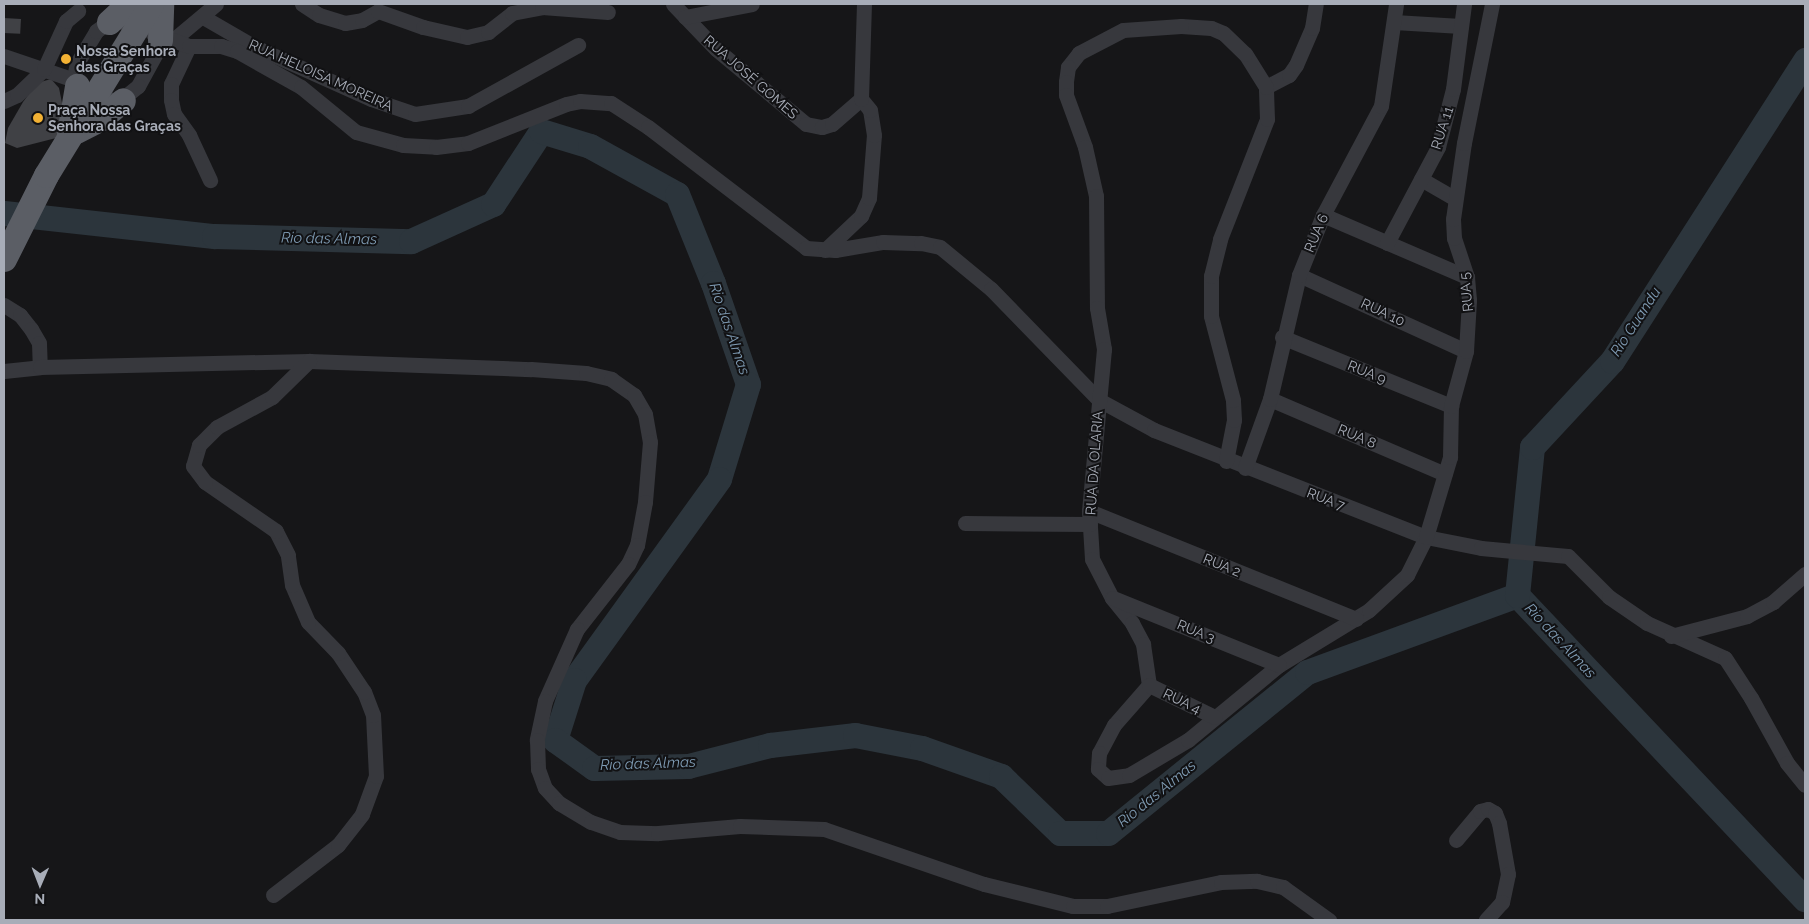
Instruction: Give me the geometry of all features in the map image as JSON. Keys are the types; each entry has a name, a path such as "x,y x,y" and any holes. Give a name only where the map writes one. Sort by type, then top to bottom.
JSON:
{"highway":[{"path":"106,23 133,14 151,4"},
{"path":"161,4 164,43"},
{"path":"4,259 46,175 72,136 82,88 133,14"},
{"path":"72,136 101,118 124,100"}],"street":[{"path":"4,56 44,69 82,88 118,102 124,100 138,86 164,43 203,18 216,4"},
{"path":"302,4 319,15 345,23 362,20 379,8 423,27 467,37 488,32 512,13 542,7 608,12"},
{"name":"RUA JOSÉ GOMES","path":"673,4 716,49 806,124 822,127 832,124 861,99"},
{"path":"685,16 752,4"},
{"path":"825,250 861,216 869,198 874,135 870,110 861,99 864,4"},
{"path":"1226,461 1234,420 1233,400 1211,316 1211,276 1220,239 1267,120 1266,87 1289,75 1296,65 1312,28 1316,4"},
{"name":"RUA 6","path":"1245,468 1270,399 1282,337 1299,275 1323,215 1381,106 1396,4"},
{"name":"RUA 11","path":"1387,243 1438,146 1450,105 1464,4"},
{"name":"RUA 5","path":"1356,619 1407,575 1426,537 1452,445 1451,406 1466,351 1469,315 1467,277 1454,238 1455,200 1492,4"},
{"path":"4,101 18,95 44,69 66,21 80,7 106,23 88,41 78,63 82,88"},
{"path":"133,14 164,43 189,46 172,84 171,100 174,114 189,135 210,180"},
{"name":"RUA HELOISA MOREIRA","path":"203,18 272,54 371,99 415,114 468,106 578,45"},
{"path":"1394,22 1461,26"},
{"name":"RUA DA OLARIA","path":"1149,685 1143,644 1132,623 1112,598 1092,559 1090,518 1104,349 1098,308 1096,196 1085,147 1066,95 1068,67 1079,53 1123,30 1150,27 1196,27 1223,33 1245,54 1266,87"},
{"name":"RUA 7","path":"189,46 221,46 237,51 301,87 356,132 403,145 436,147 468,143 566,104 580,101 611,103 648,127 791,240 806,248 825,250 883,242 921,243 940,247 991,289 1099,400 1154,430 1226,461 1426,537 1481,548 1568,556 1609,597 1671,636 1714,652 1733,667 1778,749 1805,785"},
{"path":"1421,178 1455,200"},
{"path":"1323,215 1467,277"},
{"name":"RUA 10","path":"1299,275 1466,351"},
{"path":"4,304 20,315 32,329 39,342 40,367"},
{"name":"RUA 9","path":"1282,337 1451,406"},
{"path":"273,895 338,845 362,814 376,776 373,715 366,697 338,652 308,622 292,585 288,555 276,531 205,482 193,466 200,445 217,427 272,397 310,361"},
{"path":"4,371 40,367 310,361 586,373 611,379 634,395 645,414 650,442 646,502 637,545 628,564 576,629 566,648 545,701 537,740 538,769 545,788 559,803 584,819 620,832 658,833 740,826 824,829 984,884 1073,906 1107,906 1221,882 1258,881 1283,887 1329,920"},
{"name":"RUA 8","path":"1270,399 1445,474"},
{"name":"RUA 2","path":"965,522 1090,518 1356,619"},
{"path":"1671,636 1747,616 1773,602 1805,574"},
{"name":"RUA 3","path":"1112,598 1279,665"},
{"path":"1149,685 1114,725 1097,760 1100,774 1108,778 1129,775 1188,740 1279,665 1356,619"},
{"name":"RUA 4","path":"1149,685 1215,717"},
{"path":"1456,840 1480,811 1488,809 1494,813 1499,823 1508,874 1502,902 1486,920"}],"building":[{"path":"4,18 21,19 20,34 4,33"},
{"name":"Praça Nossa Senhora das Graças","path":"51,79 59,88 63,108 60,137 17,148 5,143 8,128 23,102 37,83"}],"waterway":[{"name":"Rio Guandu","path":"1517,595 1532,447 1612,361 1805,60"},
{"name":"Rio das Almas","path":"4,213 214,236 411,241 493,204 541,131 590,146 677,194 713,283 748,384 719,479 574,680 555,740 594,768 688,766 770,745 855,735 922,748 1001,776 1060,833 1108,833 1307,672 1517,595 1805,900"}],"place":[{"name":"Nossa Senhora das Graças","path":"66,59"},
{"name":"Praça Nossa Senhora das Graças","path":"38,118"}]}
